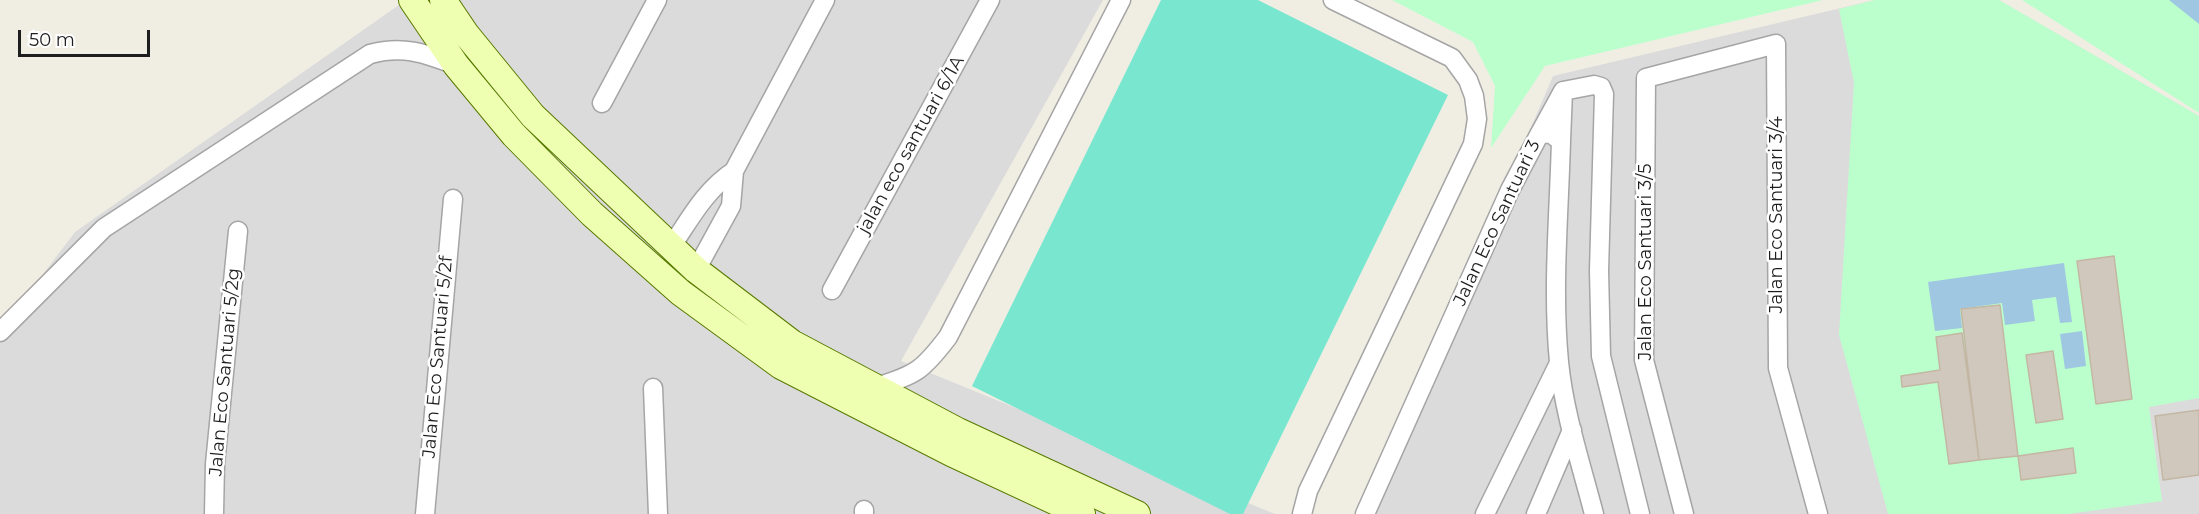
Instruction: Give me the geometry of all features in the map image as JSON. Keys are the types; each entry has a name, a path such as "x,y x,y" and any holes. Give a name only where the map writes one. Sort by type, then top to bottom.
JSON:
{"street":[{"path":"412,0 456,65 514,135 592,214 681,292 781,366 951,453 1082,514"},
{"path":"443,0 466,34 533,116 696,270 792,342 958,431 1137,514"},
{"path":"603,103 657,0"},
{"path":"696,270 731,206 734,171 825,0"},
{"name":"jalan eco santuari 6/1A","path":"832,290 990,0"},
{"path":"876,387 912,376 929,362 948,337 1121,0"},
{"path":"1302,514 1308,491 1473,144 1477,119 1468,80 1452,58 1333,0"},
{"name":"Jalan Eco Santuari 3/4","path":"1646,78 1776,44 1778,368 1818,514"},
{"path":"0,332 104,228 369,54 391,48 422,53 456,65"},
{"name":"Jalan Eco Santuari 3/5","path":"1646,78 1644,360 1684,514"},
{"path":"1539,133 1563,91 1594,85 1601,87 1604,94 1599,271 1601,356 1640,514"},
{"path":"1561,141 1563,91"},
{"name":"Jalan Eco Santuari 3","path":"1365,514 1510,190 1539,133 1551,134 1561,141 1557,325 1559,363 1572,430 1594,514"},
{"path":"671,248 704,197 718,181 734,171"},
{"name":"Jalan Eco Santuari 5/2f","path":"424,514 453,199"},
{"name":"Jalan Eco Santuari 5/2g","path":"214,514 214,464 238,231"},
{"path":"1485,514 1559,363"},
{"path":"653,388 658,514"},
{"path":"1536,514 1572,430"},
{"path":"1580,514 1588,492"}],"shaded area":[{"path":"406,0 1103,0 901,361 1275,514 0,514 0,331 75,232"},
{"path":"1161,0 1258,0 1448,95 1243,514 1230,514 972,386"},
{"path":"1875,0 1999,0 2199,116 2199,514 1365,514 1553,76"},
{"path":"2169,0 2199,0 2199,24"},
{"path":"2064,263 2072,322 2060,323 2056,297 2032,300 2035,321 2005,325 2002,303 1960,309 1962,328 1935,331 1928,282"},
{"path":"2082,331 2086,366 2065,369 2060,334"}],"green space":[{"path":"1392,0 1823,0 1545,66 1491,148 1495,86 1473,42"},
{"path":"1875,0 1999,0 2199,116 2199,398 2149,407 2162,501 2068,514 1888,514 1839,335 1854,83 1839,9"},
{"path":"2022,0 2199,0 2199,113"}],"building":[{"path":"2114,256 2132,399 2096,404 2077,261"},
{"path":"2000,305 2018,456 1979,460 1961,309"},
{"path":"1962,333 1979,460 1949,464 1938,382 1902,387 1901,376 1940,370 1936,337"},
{"path":"2053,351 2063,419 2036,423 2026,355"},
{"path":"2199,410 2199,475 2163,480 2155,416"},
{"path":"2073,448 2076,473 2021,480 2018,456"}]}
